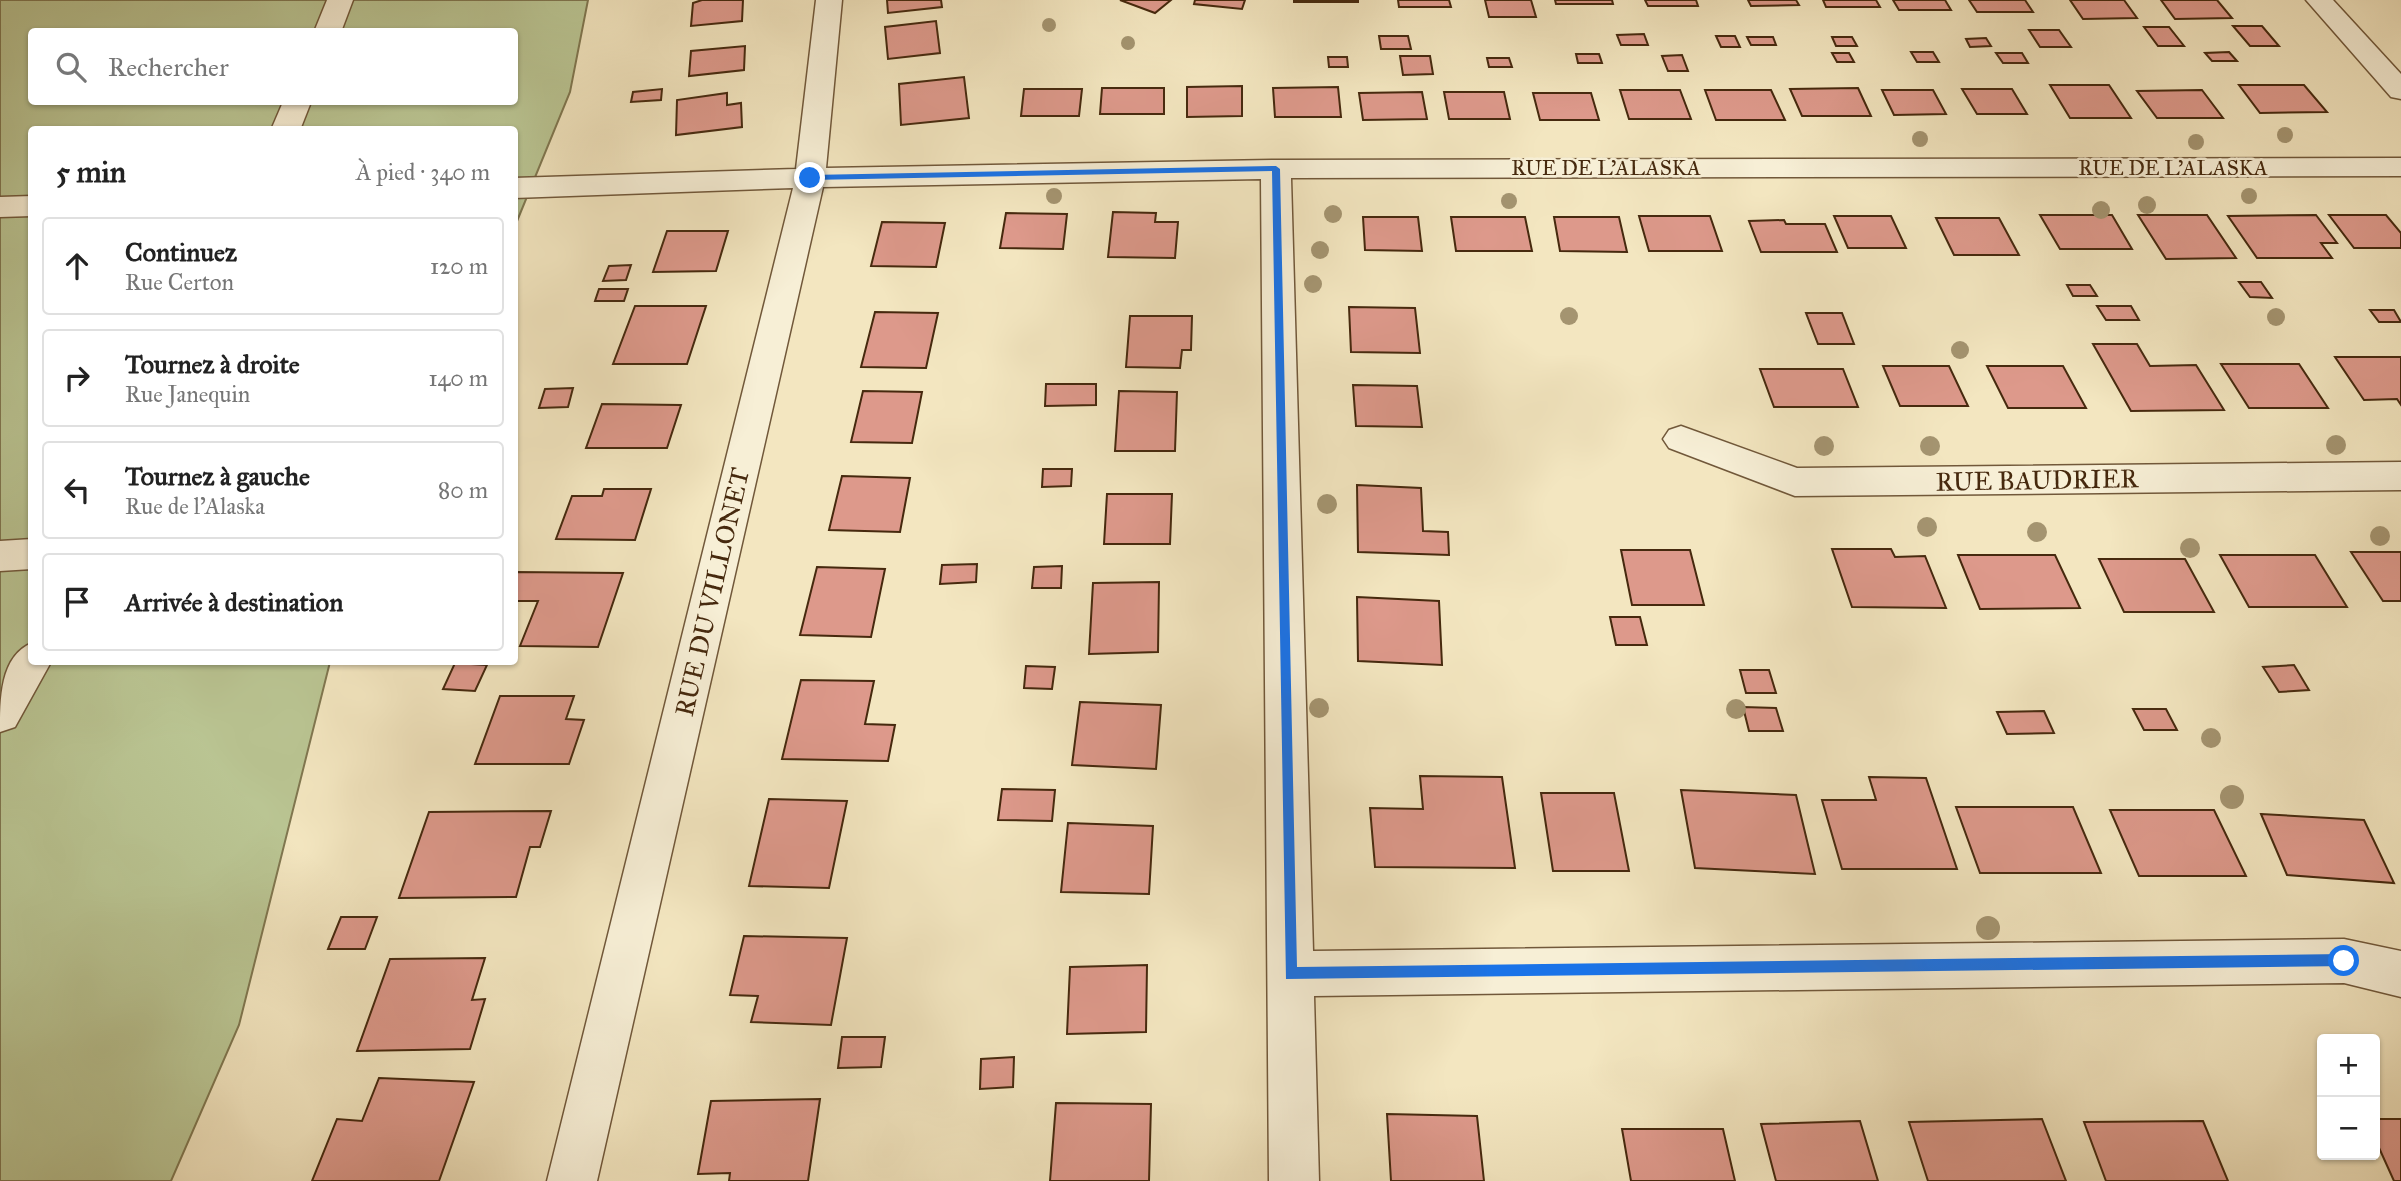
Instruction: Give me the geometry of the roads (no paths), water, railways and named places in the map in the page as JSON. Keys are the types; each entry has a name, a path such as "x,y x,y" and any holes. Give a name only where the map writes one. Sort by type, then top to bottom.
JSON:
{"street":[{"path":"329,28 340,0"},
{"name":"RUE DU VILLONET","path":"572,1181 810,178 829,0"},
{"path":"2319,0 2401,91"},
{"path":"287,126 296,105"},
{"name":"RUE DE L'ALASKA","path":"518,188 810,178 1276,169 2401,167"},
{"path":"1276,169 1294,1181"},
{"path":"0,207 28,206"},
{"name":"RUE BAUDRIER","path":"1681,439 1795,482 2401,476"},
{"path":"0,556 28,554"},
{"path":"0,714 29,665"},
{"path":"1291,974 2344,961 2401,974"}]}
